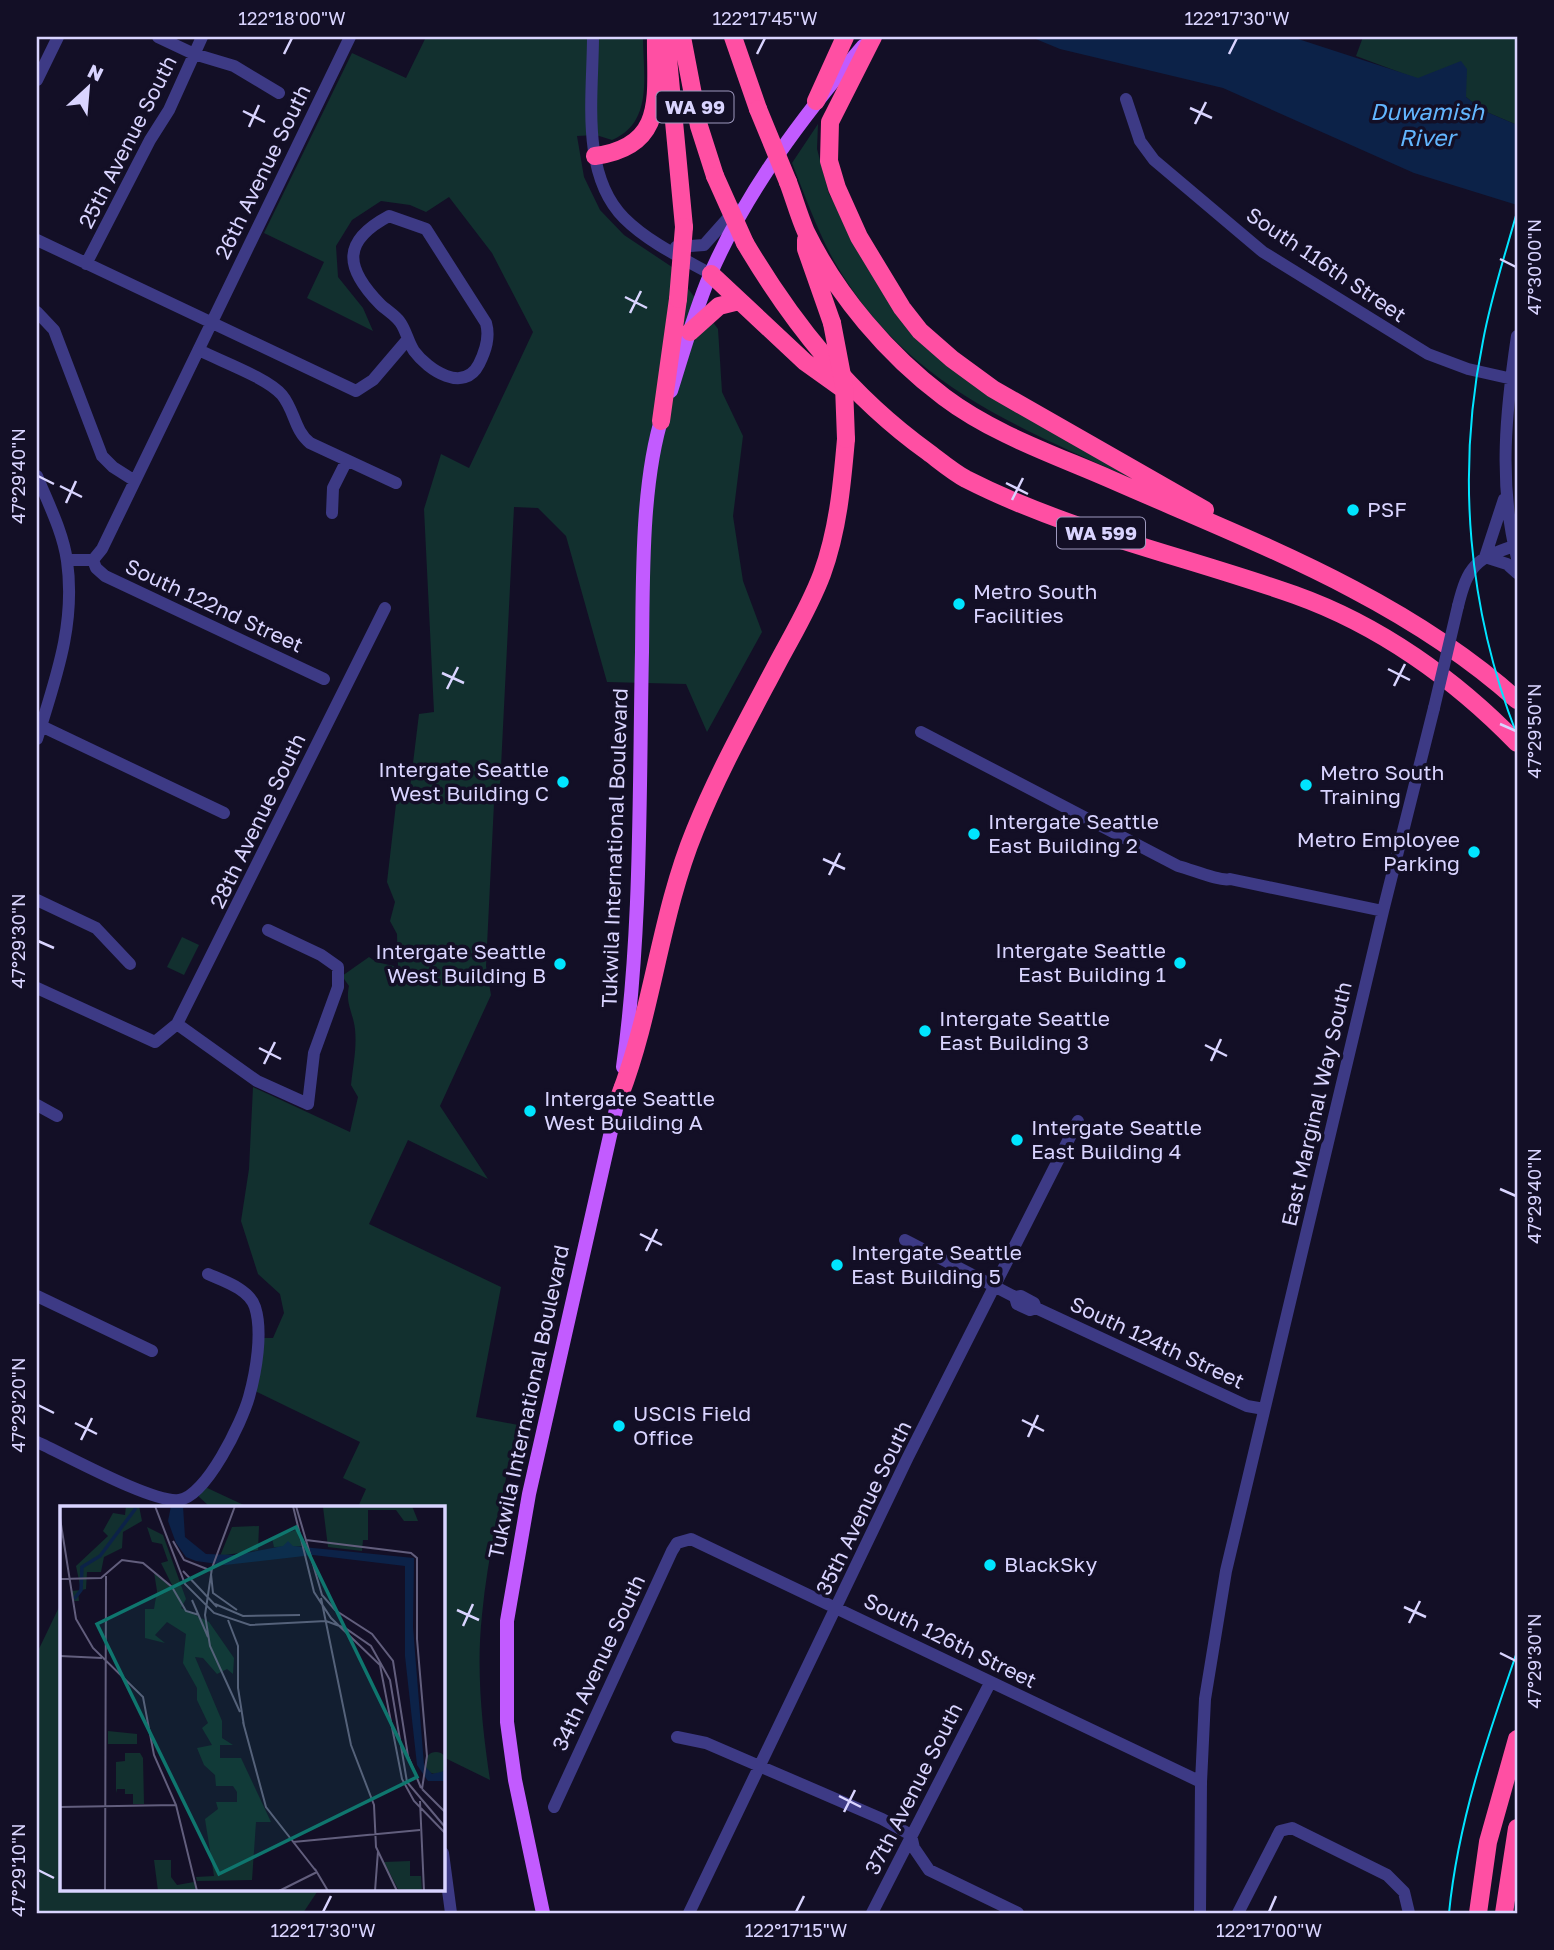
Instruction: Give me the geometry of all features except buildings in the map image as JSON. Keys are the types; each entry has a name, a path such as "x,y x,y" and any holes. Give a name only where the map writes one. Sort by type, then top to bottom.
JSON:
{"highway":[{"path":"595,156 629,147 649,127 655,106 656,37"},
{"path":"661,421 678,299 684,227 666,37"},
{"name":"WA 99","path":"682,37 699,126 715,176 745,243"},
{"name":"WA 99","path":"733,37 758,109 788,182"},
{"path":"739,37 744,66"},
{"path":"816,101 845,37"},
{"path":"872,37 830,122 829,161 837,188 859,237 902,308 928,338 993,389 1262,545"},
{"name":"WA 599","path":"788,182 806,232 847,297 878,335 946,398 998,429 1262,545 1387,606 1431,632 1485,671 1517,700"},
{"path":"620,1095 637,1051 677,884 693,833 730,752 805,613 822,573 842,492 846,439 844,386 832,323 806,249 806,232"},
{"name":"WA 599","path":"745,243 772,288 820,354 907,437 964,478 1073,525 1296,595 1357,622 1427,664 1517,743"},
{"path":"710,274 805,362 907,437"},
{"path":"690,332 719,306 739,301"},
{"path":"1478,1913 1488,1842 1517,1739"},
{"path":"1504,1913 1517,1828"}],"main road":[{"name":"Tukwila International Boulevard","path":"543,1913 515,1780 509,1734 507,1620 528,1498 620,1095 631,1014 638,916 643,589 650,487 661,421 710,274 759,182 816,101 872,37"}],"street":[{"path":"37,80 58,37"},
{"path":"158,37 194,54 234,66 279,93"},
{"name":"25th Avenue South","path":"86,264 150,140 169,110 202,37"},
{"name":"26th Avenue South","path":"93,560 135,481 350,37"},
{"path":"593,37 595,156 606,192 635,228 710,274"},
{"name":"South 116th Street","path":"1126,99 1140,141 1154,160 1263,252 1428,355 1468,369 1514,380"},
{"path":"664,248 696,247 711,240 759,182"},
{"path":"389,216 426,229 486,323 489,335 474,372 455,379 422,360 408,339 400,322 358,276 354,265 355,243 363,233 389,216"},
{"path":"37,240 356,391 373,380 408,339"},
{"path":"37,313 54,330 102,456 113,467 135,481"},
{"path":"1485,557 1516,552 1506,491 1505,439 1514,380 1517,336"},
{"path":"199,350 276,389 288,405 303,437 396,483"},
{"path":"332,513 333,488 347,460"},
{"path":"37,475 67,560 67,634 38,730 224,813"},
{"path":"1485,557 1506,491"},
{"path":"1485,557 1507,564 1517,573"},
{"name":"East Marginal Way South","path":"1200,1913 1205,1699 1232,1543 1458,606 1468,573 1485,557"},
{"path":"67,560 93,560"},
{"name":"South 122nd Street","path":"93,560 96,568 106,576 324,679"},
{"name":"28th Avenue South","path":"37,988 155,1042 177,1024 385,608"},
{"path":"922,732 1178,866 1210,874 1217,871 1226,874 1230,879 1383,911"},
{"path":"37,900 96,928 130,964"},
{"path":"177,1024 257,1081 308,1104 314,1053 338,987 338,967 321,955 268,930"},
{"path":"37,1105 57,1116"},
{"name":"35th Avenue South","path":"689,1913 908,1457 1078,1121"},
{"name":"South 124th Street","path":"905,1240 1015,1297 1021,1296 1034,1303 1036,1308 1247,1406 1264,1409"},
{"path":"37,1442 157,1496 183,1500 194,1494 221,1456 249,1398 255,1362 257,1322 254,1306 248,1295 208,1274"},
{"path":"37,1296 152,1351"},
{"name":"South 126th Street","path":"683,1540 699,1540 990,1683 1201,1782"},
{"name":"34th Avenue South","path":"554,1807 672,1551 683,1540"},
{"name":"37th Avenue South","path":"872,1913 990,1683"},
{"path":"677,1737 706,1743 882,1819 911,1835 920,1861 929,1870 1018,1913"},
{"path":"1238,1913 1280,1831 1292,1828 1397,1883 1404,1892 1409,1913"},
{"path":"444,1860 451,1913"}],"green space":[{"path":"426,37 643,37 643,96 635,122 612,140 596,135 577,136 584,177 600,210 624,235 672,267 718,329 722,392 743,436 733,516 743,581 762,632 707,732 686,684 607,682 566,536 538,508 514,507 500,787 494,803 486,966 491,995 440,1106 488,1179 408,1140 369,1224 501,1287 476,1417 518,1425 492,1543 480,1636 481,1698 490,1780 444,1757 444,1506 358,1506 366,1489 343,1478 360,1442 251,1389 257,1338 273,1338 284,1313 280,1294 258,1274 241,1221 249,1169 253,1087 350,1132 358,1097 351,1085 355,1036 349,986 342,976 369,957 376,962 398,967 397,934 390,921 395,902 387,882 398,787 410,788 419,714 434,712 424,509 441,454 469,468 533,332 492,253 449,197 426,212 410,205 381,201 352,220 336,246 338,277 363,308 373,331 307,298 324,262 264,233 352,53 406,78"},
{"path":"1363,37 1517,37 1517,125 1482,110 1466,97 1356,56"},
{"path":"818,124 817,149 829,194 906,321 1135,480 1046,440 965,396 893,339 862,303 834,261 792,163"},
{"path":"182,937 199,945 184,975 167,967"},
{"path":"203,1486 246,1506 209,1506 196,1494"},
{"path":"60,1605 60,1890 318,1890 303,1913 37,1913 37,1653"}],"water":[{"name":"Duwamish River","path":"1031,37 1292,37 1418,78 1461,61 1467,69 1466,97 1482,110 1517,125 1517,205 1414,173 1223,88 1060,49"}],"tram line":[{"path":"1517,212 1483,341 1470,441 1469,490 1478,590 1487,639 1517,735"},
{"path":"1449,1913 1467,1813 1517,1652"}],"place":[{"name":"PSF","path":"1353,510"},
{"name":"Metro South Facilities","path":"959,604"},
{"name":"Intergate Seattle West Building C","path":"563,782"},
{"name":"Metro South Training","path":"1306,785"},
{"name":"Intergate Seattle East Building 2","path":"974,834"},
{"name":"Metro Employee Parking","path":"1474,852"},
{"name":"Intergate Seattle East Building 1","path":"1180,963"},
{"name":"Intergate Seattle West Building B","path":"560,964"},
{"name":"Intergate Seattle East Building 3","path":"925,1031"},
{"name":"Intergate Seattle West Building A","path":"530,1111"},
{"name":"Intergate Seattle East Building 4","path":"1017,1140"},
{"name":"Intergate Seattle East Building 5","path":"837,1265"},
{"name":"USCIS Field Office","path":"619,1426"},
{"name":"BlackSky","path":"990,1565"}]}
